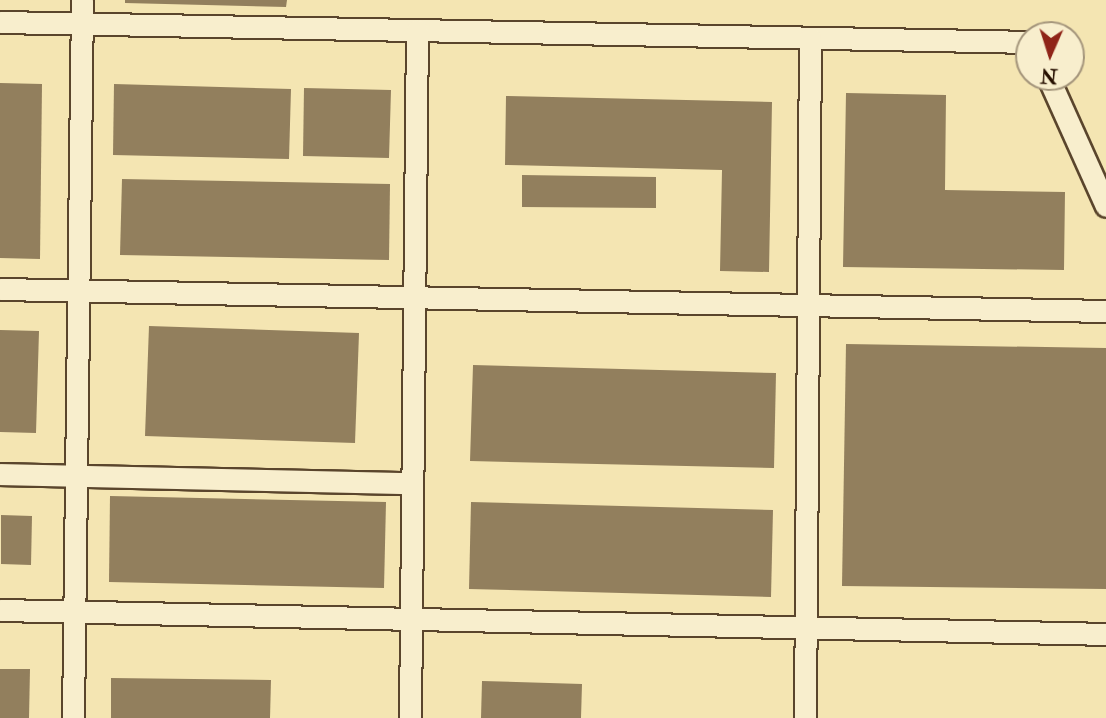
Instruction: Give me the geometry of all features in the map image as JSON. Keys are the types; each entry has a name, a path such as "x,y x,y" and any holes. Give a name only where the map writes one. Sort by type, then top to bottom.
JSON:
{"street":[{"path":"73,718 82,0"},
{"path":"0,22 1015,42"},
{"path":"410,718 417,30"},
{"path":"804,718 810,37"},
{"path":"1054,91 1106,206"},
{"path":"0,289 1106,311"},
{"path":"0,474 412,483"},
{"path":"0,610 1106,634"}],"building":[{"path":"125,0 287,0 286,7 125,3"},
{"path":"0,83 42,84 40,259 0,258"},
{"path":"114,84 291,89 289,159 113,155"},
{"path":"304,88 391,90 389,158 303,156"},
{"path":"846,93 946,95 945,190 1065,192 1064,270 843,267"},
{"path":"506,96 772,102 769,272 720,271 722,170 505,165"},
{"path":"522,175 656,177 656,208 522,207"},
{"path":"122,179 390,184 389,260 120,255"},
{"path":"149,326 359,333 355,443 145,436"},
{"path":"0,330 39,331 36,433 0,432"},
{"path":"846,344 1106,348 1106,589 842,586"},
{"path":"473,365 776,373 774,468 470,461"},
{"path":"110,496 386,502 384,588 109,582"},
{"path":"471,502 773,510 771,597 469,589"},
{"path":"1,515 32,516 31,565 1,564"},
{"path":"0,669 30,669 29,718 0,718"},
{"path":"111,678 271,680 270,718 111,718"},
{"path":"482,681 582,684 581,718 481,718"}]}
